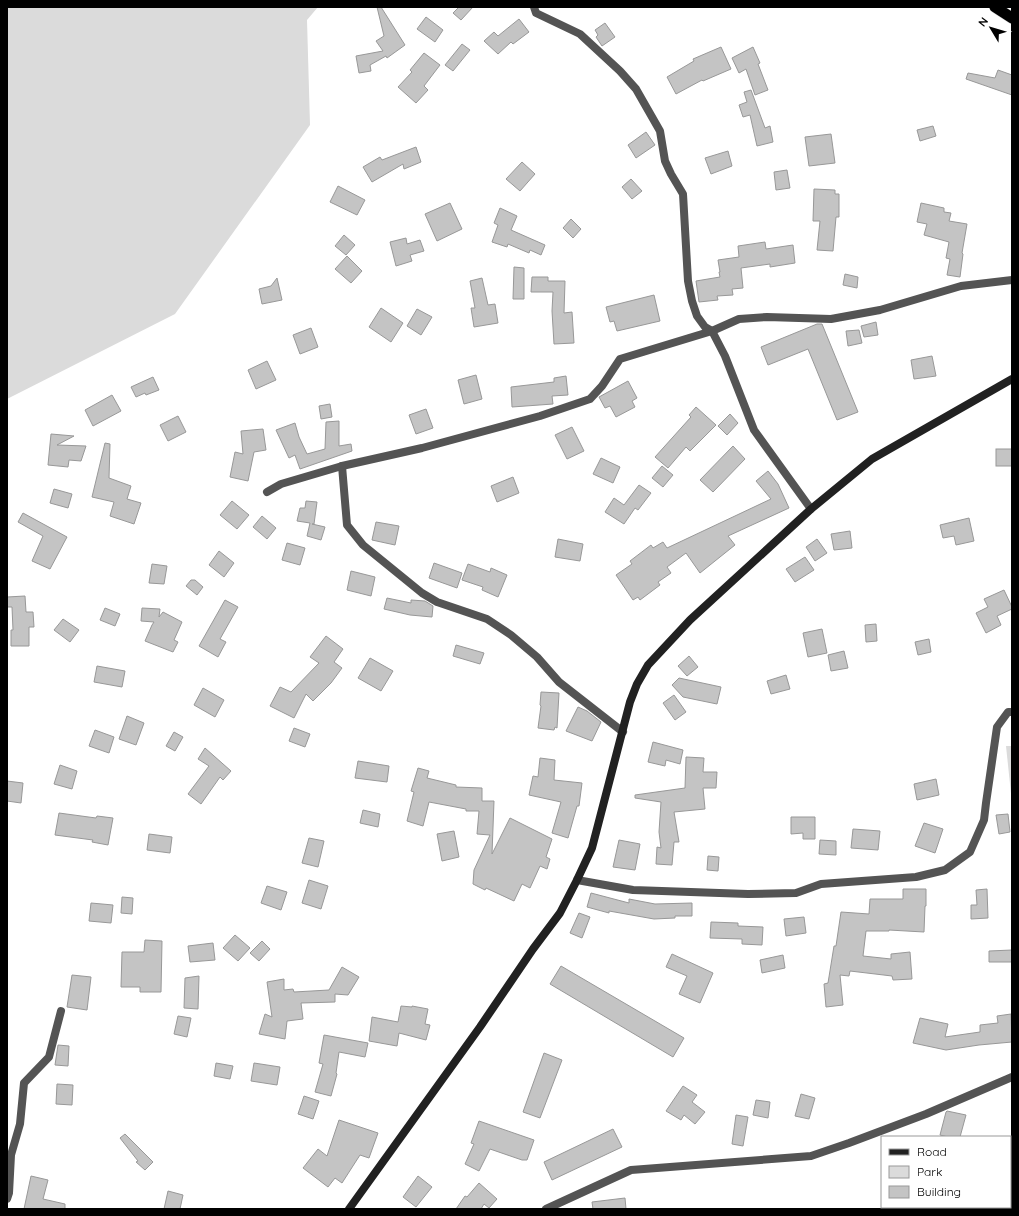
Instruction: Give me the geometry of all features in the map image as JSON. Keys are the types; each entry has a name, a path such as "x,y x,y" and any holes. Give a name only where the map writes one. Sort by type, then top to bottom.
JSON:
{"highway":[{"path":"995,7 1012,18"}],"main road":[{"path":"348,1209 480,1027 533,949 560,913 592,848 630,702 637,684 648,665 690,620 811,509 872,459 1012,380"}],"street":[{"path":"534,7 536,13 580,34 636,89 653,119 660,132 665,161 683,194 688,281 697,316 705,327 712,331 725,356 754,430 811,509"},
{"path":"267,492 281,484 342,466 422,448 540,416 590,399 602,386 620,359 712,331 739,319 767,317 831,319 880,310 961,286 1012,280"},
{"path":"342,466 347,525 363,545 422,593 438,602 487,619 512,635 537,657 559,682 623,732"},
{"path":"577,880 633,890 748,894 796,893 821,884 916,877 945,870 970,852 976,840 984,820 997,727 1008,712 1012,712"},
{"path":"7,1199 9,1194 11,1155 20,1124 24,1083 49,1057 61,1011"},
{"path":"546,1209 631,1170 811,1156 926,1114 1012,1077"}],"green space":[{"path":"7,7 318,7 307,20 310,125 175,314 7,399"},
{"path":"1006,746 1012,746 1012,803"}],"building":[{"path":"377,7 381,7 405,45 387,58 386,56 370,65 371,71 359,73 356,56 383,51 376,41 384,36"},
{"path":"459,7 473,7 461,20 453,13"},
{"path":"426,17 443,30 435,42 417,29"},
{"path":"519,19 529,32 513,44 511,42 498,54 484,41 494,32 498,36"},
{"path":"605,23 615,37 602,46 596,37 598,35 595,30"},
{"path":"462,44 470,50 453,71 445,65"},
{"path":"721,47 731,69 703,81 702,80 676,94 667,77 694,61 693,59"},
{"path":"753,47 760,63 758,64 768,90 755,95 746,69 739,73 732,58"},
{"path":"424,53 440,65 424,86 428,90 416,103 398,87 412,72 410,70"},
{"path":"998,70 1012,75 1012,95 966,79 968,73 995,78"},
{"path":"751,90 765,128 770,126 773,142 757,146 750,115 743,117 739,105 747,102 744,92"},
{"path":"933,126 936,136 920,141 917,130"},
{"path":"646,132 655,145 636,158 628,145"},
{"path":"831,134 835,163 809,166 805,137"},
{"path":"416,147 421,162 404,169 403,164 372,182 363,167 380,157 382,160"},
{"path":"728,151 732,166 711,174 705,158"},
{"path":"522,162 535,174 520,191 506,179"},
{"path":"787,170 790,188 776,190 774,172"},
{"path":"631,179 642,191 632,199 622,187"},
{"path":"338,186 365,200 357,215 330,202"},
{"path":"814,189 835,190 835,194 839,194 839,217 836,217 833,251 817,250 820,221 813,221"},
{"path":"450,203 462,229 437,241 425,214"},
{"path":"921,203 944,208 944,212 951,213 949,221 967,224 960,277 947,275 950,259 946,258 949,242 924,235 927,224 917,222"},
{"path":"500,208 517,216 511,230 545,245 541,255 530,250 529,253 508,244 507,247 492,242 498,225 494,223"},
{"path":"571,219 581,229 573,238 563,228"},
{"path":"344,235 355,245 346,255 335,246"},
{"path":"406,238 407,244 420,240 424,251 410,255 412,261 396,266 390,242"},
{"path":"765,242 766,249 793,245 795,263 770,267 770,264 741,268 743,288 732,289 733,295 717,296 718,300 699,302 696,281 720,277 718,260 739,257 738,246"},
{"path":"347,256 362,271 351,283 335,269"},
{"path":"514,267 524,268 524,299 513,299"},
{"path":"845,274 858,277 857,288 843,285"},
{"path":"532,277 548,277 548,281 565,281 564,313 572,312 574,343 554,344 552,311 553,292 531,292"},
{"path":"277,278 282,300 262,304 259,289 271,286"},
{"path":"482,278 488,305 495,304 498,323 474,327 471,308 475,308 470,281"},
{"path":"654,295 660,321 617,331 614,321 610,322 606,307"},
{"path":"381,308 403,323 391,342 369,327"},
{"path":"417,309 432,317 421,335 407,326"},
{"path":"876,322 878,335 864,337 861,326"},
{"path":"817,324 822,324 858,412 837,420 808,349 768,365 761,347"},
{"path":"311,328 318,347 300,354 293,335"},
{"path":"859,330 862,343 848,346 846,331"},
{"path":"932,356 936,376 914,379 911,360"},
{"path":"267,361 276,380 256,389 248,370"},
{"path":"476,375 482,399 464,404 458,380"},
{"path":"566,376 568,395 552,396 553,404 512,407 511,387 554,382 554,378"},
{"path":"153,377 159,390 146,395 145,393 136,397 131,387"},
{"path":"628,381 637,398 632,401 635,407 616,417 610,406 605,408 599,397"},
{"path":"112,395 121,411 93,426 85,410"},
{"path":"330,404 332,417 321,419 319,406"},
{"path":"696,407 716,425 690,451 686,447 668,468 655,457 691,417 689,415"},
{"path":"426,409 433,428 416,434 409,415"},
{"path":"730,414 738,423 727,435 718,426"},
{"path":"178,416 186,432 168,441 160,425"},
{"path":"339,421 339,446 351,444 352,451 300,469 295,455 289,458 276,430 295,423 299,437 307,454 325,449 326,422"},
{"path":"572,427 584,451 567,459 555,435"},
{"path":"263,429 266,450 254,452 248,481 230,477 235,452 243,454 241,431"},
{"path":"51,434 74,436 57,445 86,446 81,461 69,460 68,467 48,465"},
{"path":"105,443 110,444 109,478 131,486 127,499 141,503 134,524 110,516 114,502 92,497"},
{"path":"733,446 745,459 713,492 700,480"},
{"path":"996,449 1012,449 1012,466 996,466"},
{"path":"601,458 620,467 613,483 593,474"},
{"path":"662,466 673,475 663,487 652,478"},
{"path":"768,471 778,484 789,508 728,536 735,545 700,573 686,553 667,567 671,573 658,582 660,585 640,600 638,597 633,600 616,575 632,564 630,561 651,545 653,548 663,542 667,548 771,499 756,481"},
{"path":"513,477 519,493 497,502 491,486"},
{"path":"639,485 651,493 638,510 635,508 624,524 605,512 614,498 624,505"},
{"path":"54,489 72,494 68,508 50,503"},
{"path":"232,501 249,515 237,529 220,515"},
{"path":"306,501 317,502 314,524 312,524 325,527 321,540 307,536 310,523 297,521 300,508 305,508"},
{"path":"23,513 67,537 50,569 32,561 43,536 18,522"},
{"path":"262,516 276,528 267,539 253,527"},
{"path":"969,518 974,541 956,545 954,536 943,538 940,525"},
{"path":"376,522 399,526 395,545 372,540"},
{"path":"850,531 852,548 834,550 831,534"},
{"path":"558,539 583,544 580,561 555,557"},
{"path":"817,539 827,553 815,561 806,547"},
{"path":"287,543 305,548 300,565 282,560"},
{"path":"219,551 234,563 224,577 209,565"},
{"path":"805,557 814,570 795,582 786,569"},
{"path":"434,563 462,573 457,588 429,578"},
{"path":"152,564 167,566 164,584 149,583"},
{"path":"468,564 490,572 491,568 507,575 498,597 482,590 483,587 462,580"},
{"path":"351,571 375,577 371,596 347,590"},
{"path":"191,580 195,580 203,587 197,595 186,586"},
{"path":"1004,590 1012,609 997,616 1001,625 986,633 976,613 988,607 984,599"},
{"path":"25,596 26,612 33,612 34,627 29,627 29,646 11,646 11,630 13,630 12,607 7,607 7,597"},
{"path":"387,598 411,603 411,600 425,601 433,606 432,617 410,615 384,609"},
{"path":"225,600 238,607 220,639 226,642 218,657 199,646"},
{"path":"105,608 120,614 115,626 100,620"},
{"path":"142,608 160,609 159,617 163,612 182,622 174,640 178,642 173,652 145,641 154,622 141,621"},
{"path":"63,619 79,630 70,642 54,630"},
{"path":"876,624 877,641 866,642 865,625"},
{"path":"822,629 827,653 808,657 803,633"},
{"path":"326,636 343,649 334,662 342,668 331,683 313,701 306,694 294,718 270,706 280,687 291,692 319,663 310,657"},
{"path":"929,639 931,652 918,655 915,642"},
{"path":"456,645 484,653 480,664 453,656"},
{"path":"844,651 848,668 831,671 828,655"},
{"path":"689,656 698,667 687,676 678,666"},
{"path":"370,658 393,671 381,691 358,678"},
{"path":"97,666 125,671 122,687 94,682"},
{"path":"786,675 790,689 771,694 767,681"},
{"path":"679,678 721,687 717,704 683,697 672,685"},
{"path":"203,688 224,700 215,717 194,705"},
{"path":"541,692 559,693 557,728 555,727 554,730 538,728"},
{"path":"674,695 686,712 675,720 663,703"},
{"path":"578,707 587,711 601,722 592,741 566,731"},
{"path":"127,716 144,723 136,745 119,739"},
{"path":"294,728 310,734 305,747 289,741"},
{"path":"95,730 114,737 109,753 89,746"},
{"path":"174,732 183,737 175,751 166,746"},
{"path":"653,742 683,750 680,764 666,760 665,766 648,762"},
{"path":"205,748 231,771 223,780 220,777 201,804 188,794 209,766 198,759"},
{"path":"686,757 704,758 703,772 717,772 716,788 703,788 705,809 674,812 679,842 674,842 672,865 656,864 657,847 661,848 659,832 661,802 635,798 635,795 685,788"},
{"path":"540,758 555,760 554,780 582,783 579,806 577,806 568,838 552,833 561,802 529,795 533,776 538,777"},
{"path":"358,761 389,766 387,782 355,778"},
{"path":"60,765 77,771 72,789 54,784"},
{"path":"418,768 429,771 427,778 456,785 456,787 482,788 482,801 494,801 492,854 510,818 552,839 546,857 550,859 547,869 540,866 530,888 522,884 514,901 486,888 485,890 473,884 474,870 490,835 477,834 479,811 466,811 466,809 429,802 423,826 407,821 414,792 411,791"},
{"path":"936,779 939,795 917,800 914,784"},
{"path":"7,781 23,783 21,803 7,801"},
{"path":"363,810 380,814 378,827 360,823"},
{"path":"59,813 96,818 97,816 113,818 108,845 92,842 93,840 55,835"},
{"path":"1008,814 1010,832 999,834 996,815"},
{"path":"791,817 815,817 815,839 803,839 803,833 791,834"},
{"path":"924,823 943,829 935,853 915,846"},
{"path":"853,829 880,831 878,850 851,848"},
{"path":"454,831 459,857 442,861 437,834"},
{"path":"149,834 172,837 170,853 147,850"},
{"path":"309,838 324,841 318,867 302,863"},
{"path":"619,840 640,844 635,870 613,867"},
{"path":"820,840 836,841 836,855 819,854"},
{"path":"708,856 719,857 718,871 707,870"},
{"path":"309,880 328,886 321,909 302,903"},
{"path":"267,886 287,892 281,910 261,903"},
{"path":"903,889 926,889 924,932 889,930 866,931 863,956 891,959 891,954 910,952 912,979 893,980 892,976 850,971 849,976 840,975 843,1005 826,1007 824,984 828,983 834,946 836,946 841,912 869,914 870,899 903,899"},
{"path":"987,889 988,918 971,919 971,905 977,905 976,890"},
{"path":"591,893 629,903 629,899 655,904 692,903 692,916 675,916 675,918 654,919 609,911 609,913 587,907"},
{"path":"122,897 133,898 132,914 121,913"},
{"path":"91,903 113,905 111,923 89,921"},
{"path":"579,913 590,917 582,938 570,933"},
{"path":"804,917 806,933 786,936 784,919"},
{"path":"711,922 738,923 738,926 763,927 762,945 742,944 742,939 710,938"},
{"path":"235,935 250,948 238,961 223,948"},
{"path":"145,940 162,941 161,992 140,992 140,987 121,987 122,952 144,952"},
{"path":"262,941 270,949 259,961 250,953"},
{"path":"213,943 215,960 190,962 188,946"},
{"path":"1012,950 1012,962 989,962 989,951"},
{"path":"672,954 713,973 700,1003 679,994 687,976 666,967"},
{"path":"783,955 785,968 762,973 760,960"},
{"path":"561,966 684,1038 673,1057 550,984"},
{"path":"342,967 359,977 348,995 335,994 335,1002 301,1003 303,1019 287,1021 285,1039 259,1034 265,1014 272,1017 267,982 284,979 284,990 293,989 294,992 329,990"},
{"path":"72,975 91,977 87,1010 67,1007"},
{"path":"199,976 198,1009 184,1008 185,978"},
{"path":"401,1006 412,1006 428,1009 425,1024 430,1025 426,1040 399,1033 397,1046 369,1041 372,1017 398,1022"},
{"path":"1011,1014 1012,1042 946,1050 913,1043 920,1018 948,1024 945,1037 980,1032 980,1025 998,1023 997,1016"},
{"path":"178,1016 191,1018 187,1037 174,1034"},
{"path":"324,1035 368,1043 365,1057 339,1052 337,1074 331,1096 315,1092 323,1064 319,1063"},
{"path":"58,1045 69,1046 68,1066 55,1065"},
{"path":"544,1053 562,1060 540,1118 523,1112"},
{"path":"216,1063 233,1066 230,1079 214,1076"},
{"path":"254,1063 280,1067 277,1085 251,1081"},
{"path":"57,1084 73,1085 72,1105 56,1104"},
{"path":"683,1086 697,1095 692,1102 705,1112 695,1124 684,1115 681,1120 666,1111"},
{"path":"801,1094 815,1098 809,1119 795,1116"},
{"path":"304,1096 319,1101 313,1119 298,1114"},
{"path":"756,1100 770,1102 768,1118 753,1115"},
{"path":"946,1112 966,1115 960,1136 940,1135"},
{"path":"736,1115 748,1117 743,1146 732,1144"},
{"path":"339,1120 378,1133 369,1158 360,1155 342,1183 335,1178 328,1187 303,1168 318,1149 327,1156"},
{"path":"479,1121 534,1140 527,1160 522,1160 490,1149 479,1171 465,1164 474,1144 471,1143"},
{"path":"613,1129 622,1147 552,1180 544,1162"},
{"path":"125,1134 153,1162 145,1170 136,1162 138,1161 120,1138"},
{"path":"31,1176 48,1180 43,1199 65,1204 65,1209 24,1209"},
{"path":"418,1176 432,1187 416,1207 403,1197"},
{"path":"479,1183 497,1199 489,1208 484,1204 481,1209 456,1209 465,1196 467,1197"},
{"path":"168,1191 183,1195 180,1209 164,1209"},
{"path":"625,1198 626,1209 593,1209 592,1202"}]}
